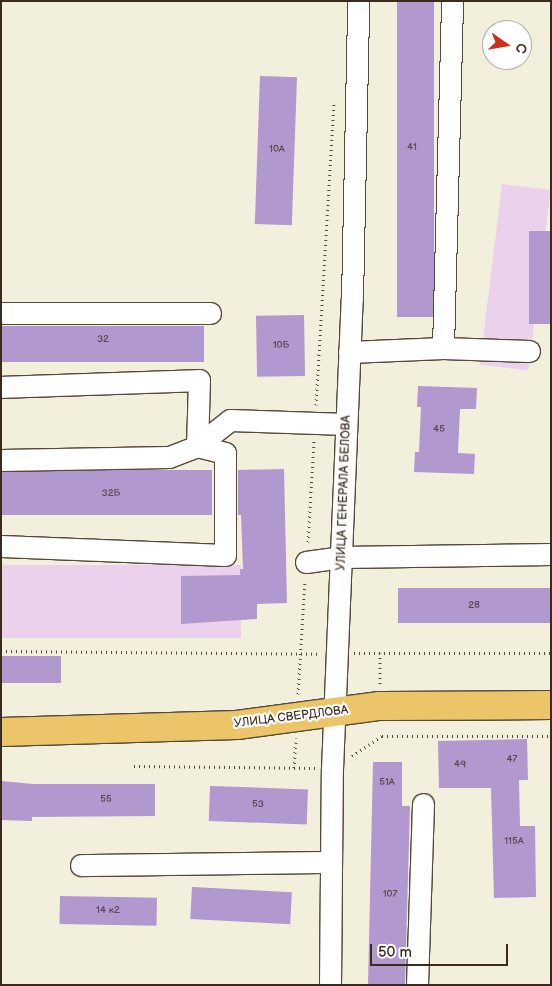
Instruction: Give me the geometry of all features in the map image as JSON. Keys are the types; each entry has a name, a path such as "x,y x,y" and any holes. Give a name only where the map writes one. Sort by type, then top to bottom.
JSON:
{"main road":[{"name":"УЛИЦА СВЕРДЛОВА","path":"1,732 237,725 380,706 551,705"}],"street":[{"name":"УЛИЦА ГЕНЕРАЛА БЕЛОВА","path":"330,985 335,711 349,352 358,1"},
{"path":"443,348 452,1"},
{"path":"1,312 210,313"},
{"path":"349,352 443,348 528,350"},
{"path":"1,387 199,380 197,446"},
{"path":"1,460 169,457 197,446 230,420 346,424"},
{"path":"1,546 224,555 225,453 197,446"},
{"path":"306,562 341,557 551,554"},
{"path":"417,985 423,804"},
{"path":"81,865 331,862"}],"path":[{"path":"1,651 301,656 335,99"},
{"path":"380,653 551,653"}],"shaded area":[{"path":"502,184 551,190 528,371 480,365"},
{"path":"1,565 241,565 241,638 1,638"}],"building":[{"path":"397,1 434,1 434,317 397,317"},
{"path":"260,76 297,77 292,225 255,224"},
{"path":"529,231 551,231 551,324 529,324"},
{"path":"304,315 305,376 257,377 256,316"},
{"path":"1,326 204,326 204,362 1,362"},
{"path":"418,386 477,388 476,409 460,409 458,453 475,454 474,474 414,472 415,452 419,452 421,407 417,407"},
{"path":"284,469 287,603 257,604 257,619 181,624 181,576 240,575 240,569 243,569 241,515 238,515 238,470"},
{"path":"1,470 212,470 212,515 1,515"},
{"path":"398,588 551,588 551,623 398,623"},
{"path":"1,656 61,656 61,683 1,683"},
{"path":"527,739 528,780 519,780 520,826 535,826 536,897 494,898 491,788 439,788 438,741"},
{"path":"373,762 402,762 402,806 410,806 405,985 368,985"},
{"path":"1,781 33,784 155,784 155,816 32,817 32,821 1,820"},
{"path":"210,786 308,789 307,824 209,821"},
{"path":"192,887 292,892 290,924 190,919"},
{"path":"60,896 157,898 156,926 60,924"}]}
